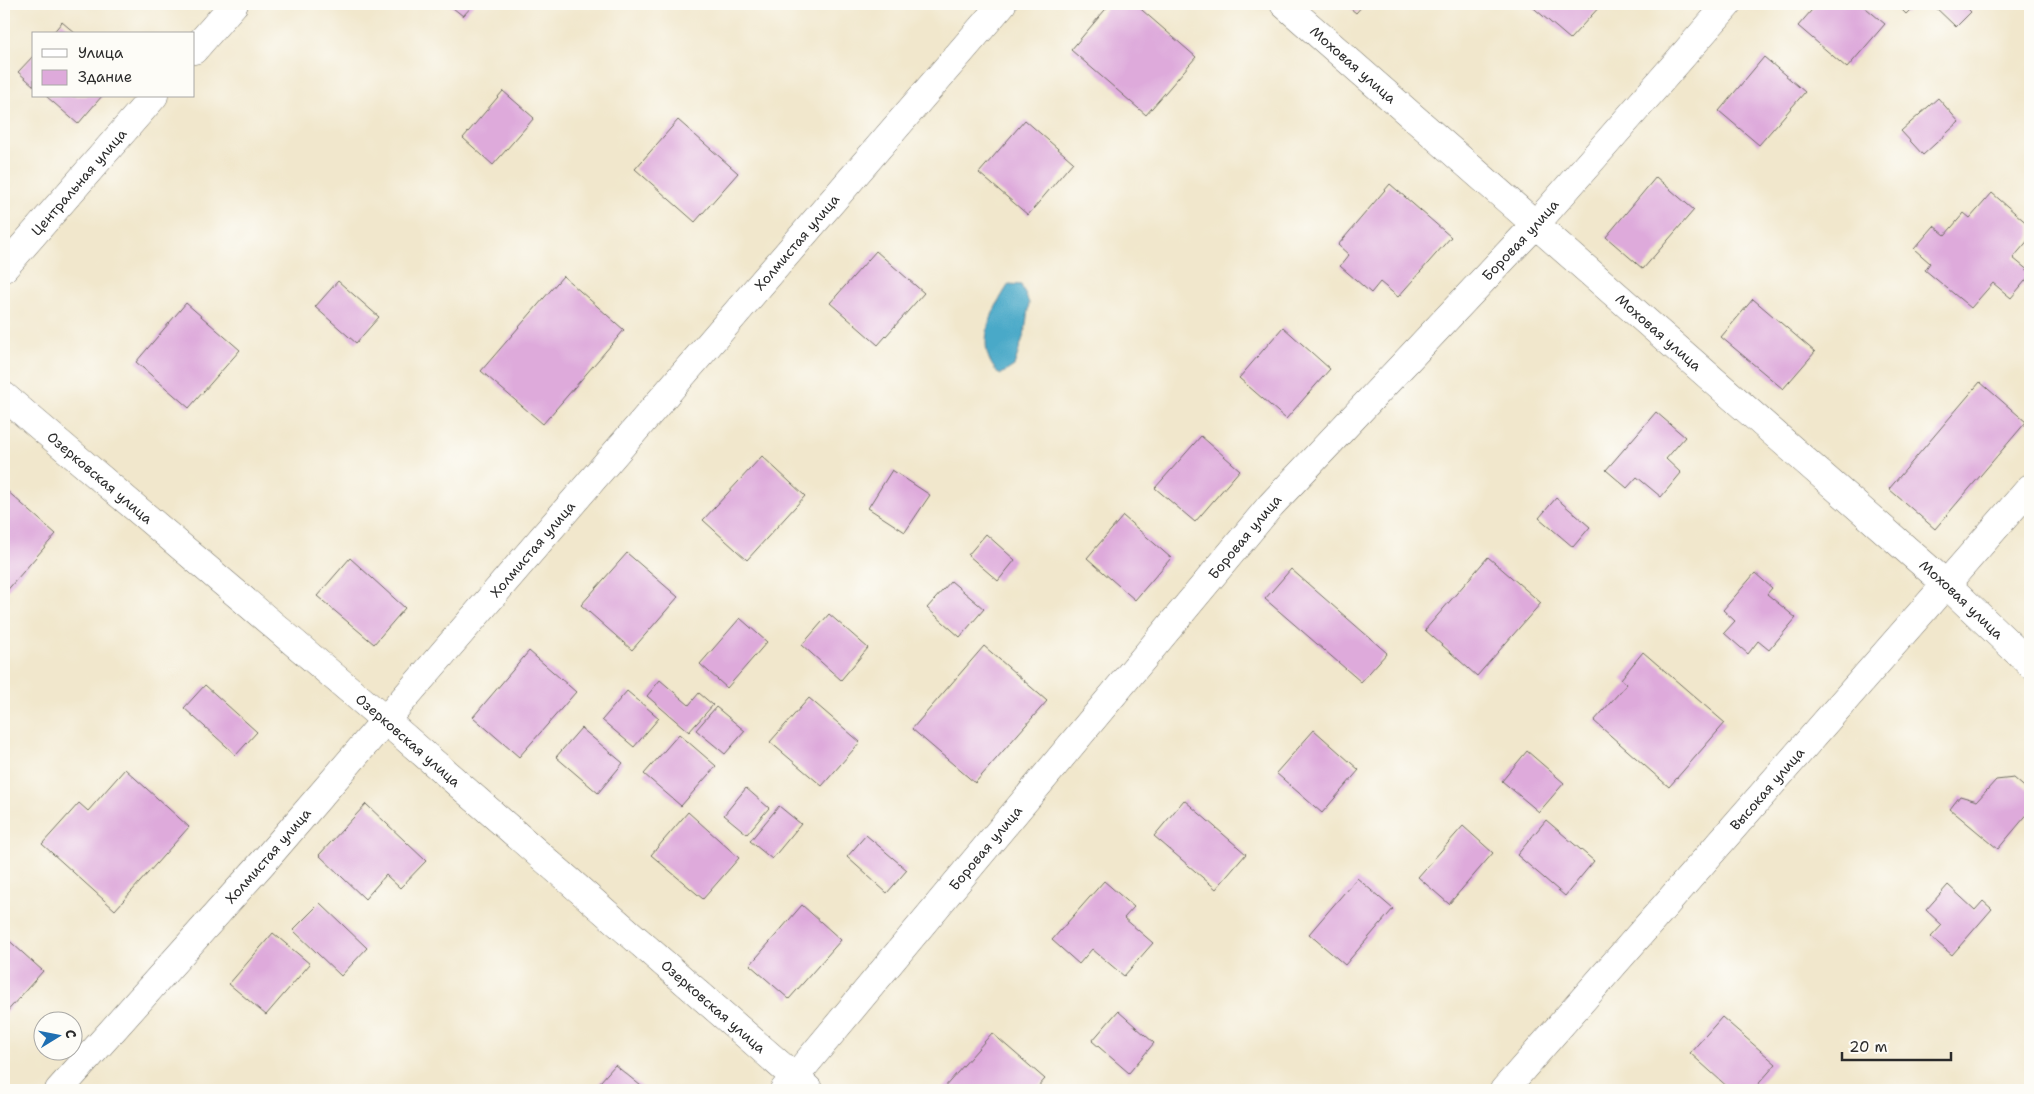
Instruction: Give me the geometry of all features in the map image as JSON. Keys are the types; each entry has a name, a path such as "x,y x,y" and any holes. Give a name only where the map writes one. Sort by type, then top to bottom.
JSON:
{"street":[{"path":"195,49 234,4"},
{"name":"Холмистая улица","path":"59,1090 265,860 1002,4"},
{"name":"Моховая улица","path":"1284,4 1946,584 2030,664"},
{"name":"Боровая улица","path":"796,1086 1270,505 1535,225 1728,4"},
{"name":"Центральная улица","path":"4,268 152,98"},
{"name":"Озерковская улица","path":"4,396 385,720 796,1086"},
{"name":"Высокая улица","path":"1504,1090 2030,488"}],"water":[{"path":"1009,284 1021,285 1029,303 1025,331 1014,366 1000,375 987,353 986,341 991,317"}],"building":[{"path":"448,4 474,4 463,16"},
{"path":"1110,4 1135,4 1196,57 1146,115 1071,50"},
{"path":"1345,4 1364,4 1356,13"},
{"path":"1529,4 1602,4 1570,39"},
{"path":"1817,4 1861,4 1885,24 1847,68 1798,26"},
{"path":"1896,4 1916,4 1906,14"},
{"path":"1932,4 1963,4 1971,12 1956,27"},
{"path":"62,22 74,32 54,32"},
{"path":"32,57 32,84 18,72"},
{"path":"1764,57 1805,92 1759,145 1719,111"},
{"path":"503,91 534,118 493,165 463,138"},
{"path":"48,98 100,98 78,124"},
{"path":"1938,98 1959,122 1923,155 1901,131"},
{"path":"678,120 738,173 695,222 635,169"},
{"path":"1025,120 1073,162 1028,215 979,173"},
{"path":"1656,177 1694,210 1643,269 1606,237"},
{"path":"1390,184 1451,237 1398,297 1380,282 1371,293 1340,266 1349,255 1338,245"},
{"path":"1992,193 2030,226 2030,238 2013,258 2030,272 2030,275 2011,298 1993,283 1971,308 1925,270 1930,263 1914,249 1934,226 1945,235 1964,213 1970,218"},
{"path":"876,251 924,293 878,345 830,303"},
{"path":"563,276 624,330 543,424 481,371"},
{"path":"338,281 379,317 356,343 315,307"},
{"path":"1753,299 1815,352 1783,389 1721,337"},
{"path":"186,303 240,350 189,408 136,362"},
{"path":"1283,327 1330,369 1286,419 1239,378"},
{"path":"1980,382 2026,422 1935,529 1889,489"},
{"path":"1656,412 1685,437 1666,459 1681,473 1661,497 1637,477 1627,488 1606,470"},
{"path":"1201,436 1240,470 1195,522 1155,488"},
{"path":"762,456 805,496 747,560 703,520"},
{"path":"892,470 930,495 905,532 868,508"},
{"path":"4,490 56,534 4,594"},
{"path":"1556,498 1590,527 1573,547 1539,518"},
{"path":"1123,516 1171,558 1135,600 1087,558"},
{"path":"986,534 1015,560 998,581 968,555"},
{"path":"627,553 678,597 632,650 581,605"},
{"path":"1488,557 1541,603 1477,676 1425,630"},
{"path":"350,558 405,608 374,644 317,596"},
{"path":"1291,569 1387,653 1361,682 1265,599"},
{"path":"1755,573 1772,588 1767,594 1796,618 1769,650 1758,641 1748,654 1724,633 1735,621 1723,610"},
{"path":"951,581 984,609 960,637 927,608"},
{"path":"829,614 868,648 841,680 802,645"},
{"path":"740,618 767,642 727,688 700,664"},
{"path":"984,646 1047,701 975,783 912,729"},
{"path":"529,651 576,692 519,757 473,717"},
{"path":"1643,652 1725,723 1669,787 1594,721 1627,684 1621,679"},
{"path":"660,680 689,705 699,693 713,705 689,732 647,696"},
{"path":"205,685 257,732 236,755 184,708"},
{"path":"627,691 659,718 634,747 602,720"},
{"path":"809,698 860,742 822,786 770,742"},
{"path":"716,707 745,731 725,754 696,730"},
{"path":"581,728 623,763 598,793 556,757"},
{"path":"1314,730 1359,770 1322,813 1276,773"},
{"path":"679,734 716,766 681,806 644,774"},
{"path":"1527,751 1564,783 1539,812 1502,781"},
{"path":"125,769 189,827 115,910 42,844 79,803 88,811"},
{"path":"2014,778 2030,792 2030,811 1998,849 1950,809 1960,796 1977,801 1996,780"},
{"path":"746,788 769,808 747,834 724,815"},
{"path":"1184,800 1246,854 1216,889 1154,836"},
{"path":"366,804 426,861 400,888 386,875 365,899 319,855"},
{"path":"779,806 801,824 772,859 750,841"},
{"path":"688,812 739,858 703,899 651,855"},
{"path":"1546,820 1594,861 1565,896 1517,855"},
{"path":"1463,826 1493,853 1449,904 1418,877"},
{"path":"866,835 907,870 887,893 847,857"},
{"path":"1357,878 1393,909 1345,965 1309,934"},
{"path":"1104,881 1134,907 1124,918 1153,943 1124,976 1092,949 1079,964 1052,940"},
{"path":"1948,885 1975,910 1983,901 1992,909 1952,955 1931,937 1942,925 1926,910"},
{"path":"320,903 367,948 341,976 293,930"},
{"path":"802,905 841,940 789,999 750,965"},
{"path":"273,933 310,964 266,1015 229,984"},
{"path":"4,936 43,971 4,1015"},
{"path":"1118,1011 1154,1043 1129,1073 1092,1041"},
{"path":"1722,1017 1776,1064 1753,1090 1731,1090 1690,1053"},
{"path":"992,1033 1045,1079 1035,1090 943,1089"},
{"path":"615,1065 646,1090 593,1090"}]}
